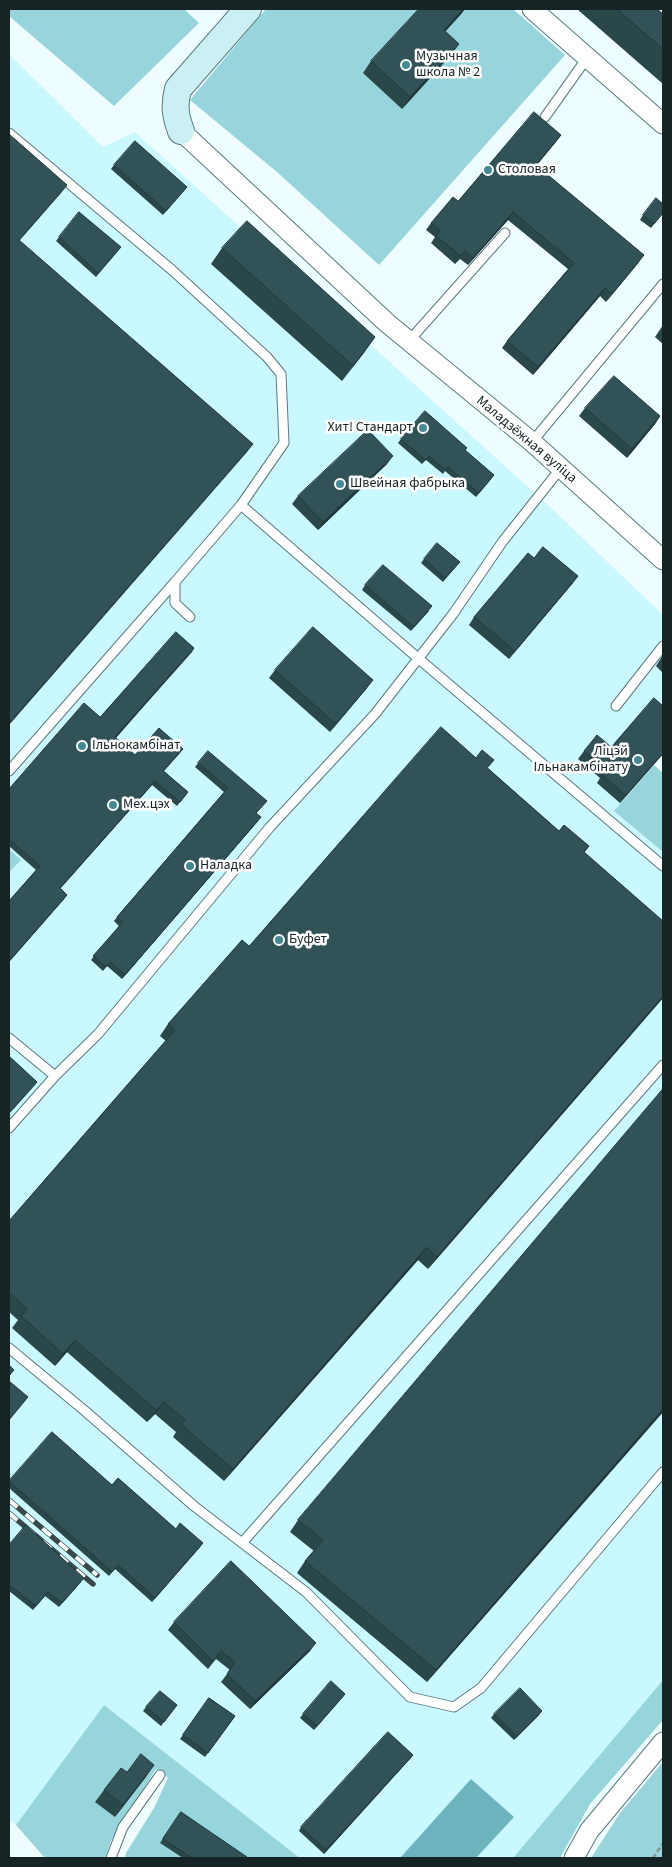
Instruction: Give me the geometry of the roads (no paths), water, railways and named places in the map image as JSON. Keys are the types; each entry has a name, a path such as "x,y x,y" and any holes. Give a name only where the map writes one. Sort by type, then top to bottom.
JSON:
{"street":[{"path":"181,131 175,116 174,103 178,89 248,9"},
{"path":"532,9 663,124"},
{"name":"Маладзёжная вуліца","path":"181,131 408,342 532,442 663,560"},
{"path":"574,1858 589,1832 663,1742"}],"lane":[{"path":"545,117 587,58"},
{"path":"9,133 172,270 267,357 281,374 284,443 241,504 176,582 9,771"},
{"path":"408,342 505,233"},
{"path":"532,442 663,284"},
{"path":"9,1128 55,1076 98,1034 270,827 375,714 453,614 503,541 561,468"},
{"path":"241,504 418,659 663,866"},
{"path":"176,582 176,603 190,617"},
{"path":"616,706 663,646"},
{"path":"9,1038 55,1076"},
{"path":"242,1543 663,1065"},
{"path":"9,1348 194,1506 306,1592 410,1697 454,1707 481,1688 663,1472"},
{"path":"111,1858 123,1827 160,1775"}],"railway":[{"path":"9,1500 97,1575"},
{"path":"9,1513 93,1584"}],"place":[{"name":"Музычная школа № 2","path":"406,65"},
{"name":"Столовая","path":"488,170"},
{"name":"Хит! Стандарт","path":"423,428"},
{"name":"Швейная фабрыка","path":"340,484"},
{"name":"Ільнокамбінат","path":"82,746"},
{"name":"Ліцэй Ільнакамбінату","path":"638,760"},
{"name":"Мех.цэх","path":"113,805"},
{"name":"Наладка","path":"190,866"},
{"name":"Буфет","path":"279,940"}]}
